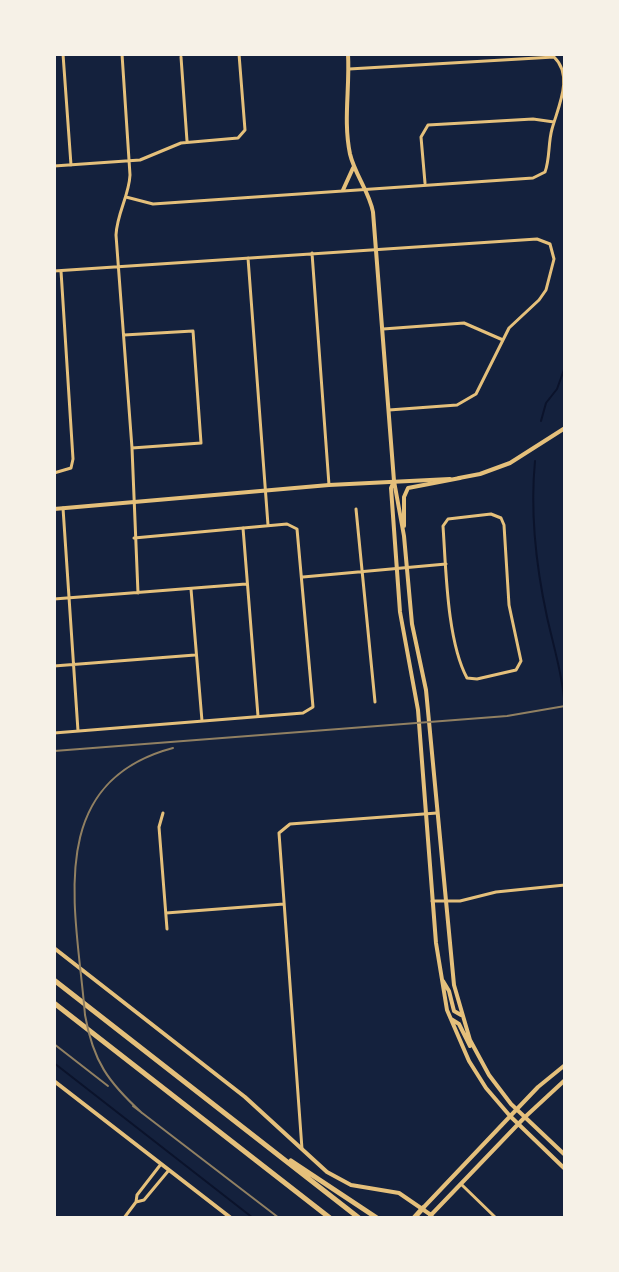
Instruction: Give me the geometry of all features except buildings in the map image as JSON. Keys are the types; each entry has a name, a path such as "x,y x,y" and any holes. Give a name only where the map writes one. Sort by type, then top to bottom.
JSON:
{"highway":[{"path":"54,980 359,1218"},
{"path":"54,1003 330,1218"},
{"path":"260,1141 377,1218"},
{"path":"414,1218 423,1208"}],"main road":[{"path":"348,54 346,116 353,165 372,208 394,481 404,536 415,639 426,690 454,985 461,1015 478,1057"},
{"path":"343,190 353,165"},
{"path":"404,536 406,490 415,485 493,470 510,463 565,428"},
{"path":"54,509 329,485 460,478"},
{"path":"394,481 391,488 402,622 418,710 440,975 451,1019 475,1071 510,1116 565,1169"},
{"path":"54,948 245,1097 323,1169 359,1187 399,1193 423,1208 430,1217 525,1117 565,1080"},
{"path":"440,975 449,991 454,1011 461,1015"},
{"path":"451,1019 459,1024 465,1040 501,1092 565,1155"},
{"path":"423,1208 538,1087 565,1065"},
{"path":"54,1081 231,1218"}],"street":[{"path":"63,54 71,165"},
{"path":"122,54 130,181 116,223 132,448 138,593"},
{"path":"54,166 130,161 187,142 238,138 245,130 239,54"},
{"path":"181,57 187,142"},
{"path":"126,197 153,204 425,185 542,175 547,167 563,81 559,62 554,57 349,69"},
{"path":"425,185 421,137 428,125 533,119 554,122"},
{"path":"54,271 537,239 550,244 554,259 546,290 511,325 478,391 457,405 389,410"},
{"path":"312,253 329,485"},
{"path":"248,258 268,526"},
{"path":"54,473 71,468 73,459 61,270"},
{"path":"383,329 464,323 503,340"},
{"path":"124,335 193,331 201,443 132,448"},
{"path":"63,508 78,731"},
{"path":"356,509 375,702"},
{"path":"491,514 498,516 504,525 509,605 521,661 516,670 477,679 467,678 462,669 450,612 446,564 444,522 491,514"},
{"path":"54,733 311,710 314,702 299,532 294,525 134,538"},
{"path":"243,528 258,717"},
{"path":"303,577 446,564"},
{"path":"54,599 246,584"},
{"path":"191,589 202,721"},
{"path":"54,666 195,655"},
{"path":"163,813 159,827 167,929"},
{"path":"302,1149 279,838 281,829 290,824 437,813"},
{"path":"432,901 466,900 496,892 565,885"},
{"path":"166,913 284,904"},
{"path":"124,1218 161,1164"},
{"path":"136,1202 144,1200 169,1170"},
{"path":"461,1184 496,1218"}],"waterway":[{"path":"541,421 546,403 557,389 565,367"},
{"path":"535,461 533,500 537,559 565,709"},
{"path":"54,1063 253,1218"}],"railway":[{"path":"54,751 507,716 565,706"},
{"path":"142,1113 104,1070 88,1031 77,936 76,857 85,821 102,790 131,765 173,748"},
{"path":"54,1044 108,1086"},
{"path":"133,1106 279,1218"}]}
